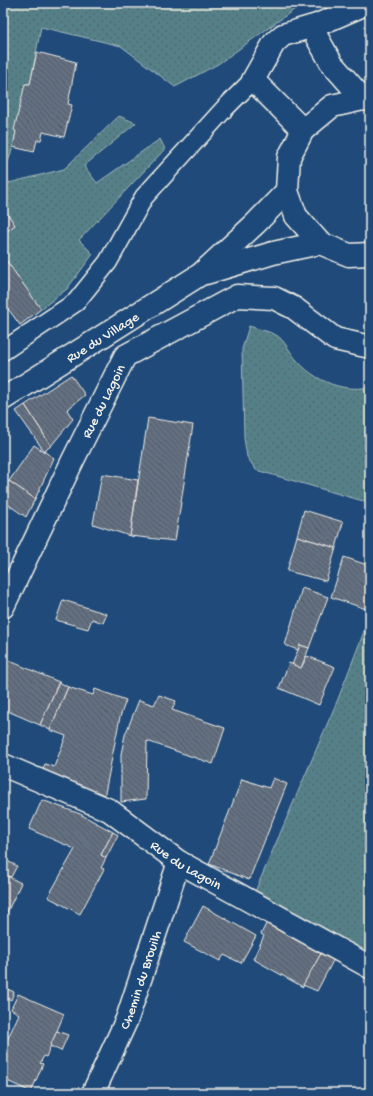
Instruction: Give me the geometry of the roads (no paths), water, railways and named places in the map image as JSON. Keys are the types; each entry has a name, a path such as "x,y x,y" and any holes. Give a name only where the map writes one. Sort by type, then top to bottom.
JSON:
{"street":[{"path":"303,130 253,80 274,43 283,35 311,27 368,3"},
{"path":"311,27 332,64 366,100"},
{"path":"366,100 332,106 303,130 289,157 287,191 296,216 320,243 349,255 370,254"},
{"name":"Rue du Village","path":"3,399 201,274 255,224 287,191"},
{"name":"Rue du Village","path":"201,274 273,253 320,243"},
{"name":"Rue du Lagoin","path":"3,607 73,460 125,356 237,296 274,298 294,308 335,339 370,347"},
{"name":"Rue du Lagoin","path":"3,765 109,810 179,862 370,967"},
{"name":"Chemin du Brouilh","path":"93,1093 127,1019 179,862"}],"lane":[{"path":"3,351 76,302 108,262 144,197 225,108 253,80"}]}
